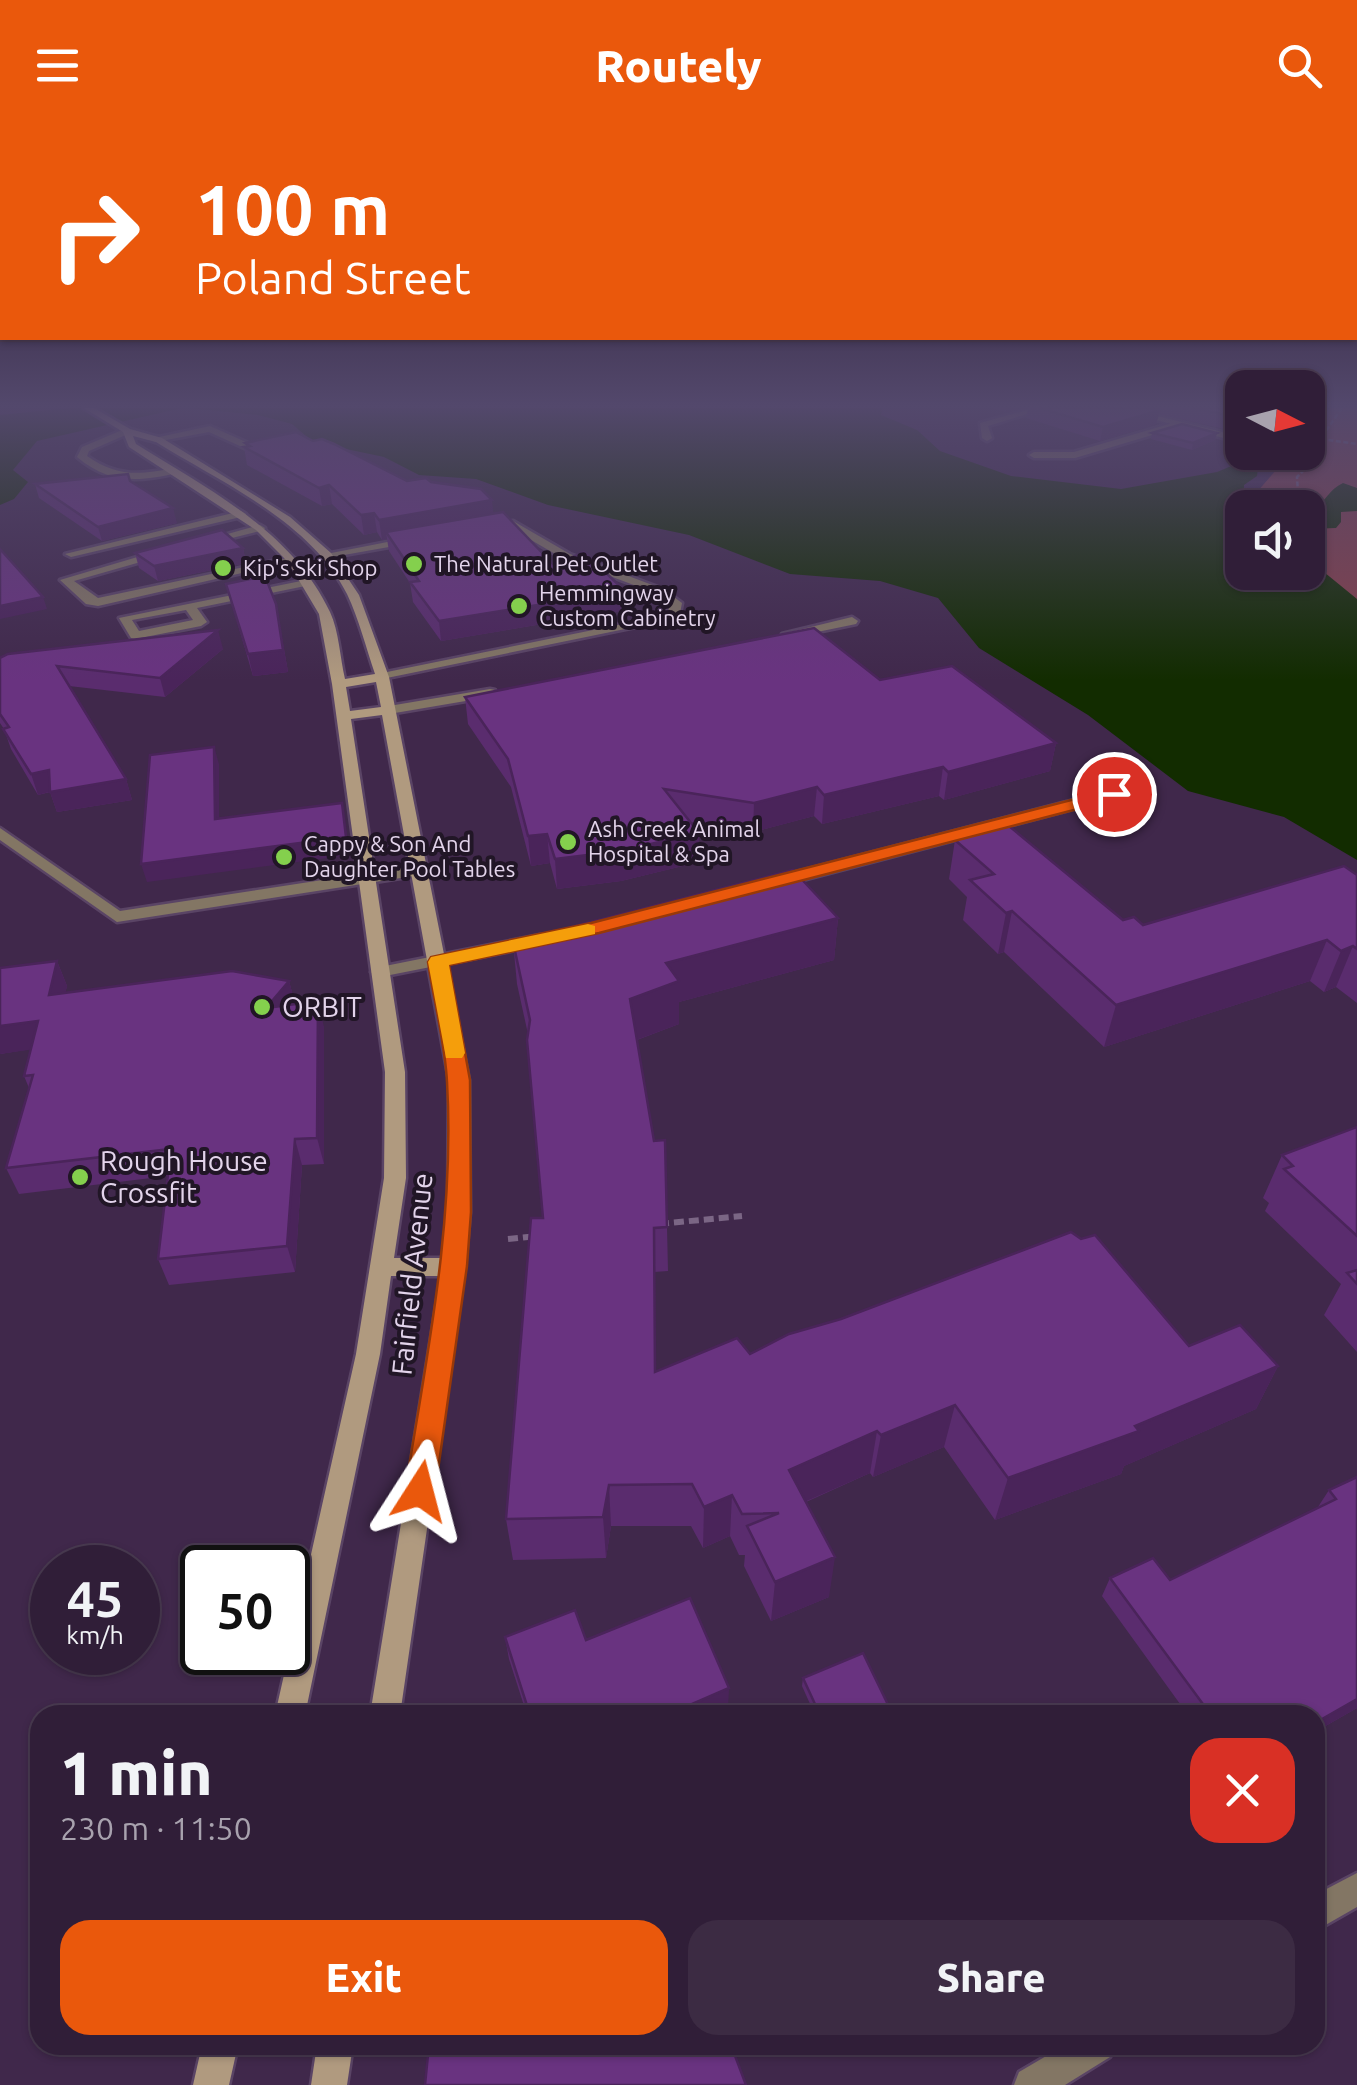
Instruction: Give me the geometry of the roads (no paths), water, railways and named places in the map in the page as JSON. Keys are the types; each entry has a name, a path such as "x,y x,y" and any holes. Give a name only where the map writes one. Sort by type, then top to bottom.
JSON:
{"main road":[{"name":"Fairfield Avenue","path":"218,499 260,528 292,560 324,614 344,716 395,1072 395,1178 382,1268 368,1354 292,1705"},
{"name":"Fairfield Avenue","path":"257,499 327,555 353,596 382,677 458,1080 454,1266 388,1705"},
{"path":"292,560 327,555"},
{"path":"339,684 382,677"},
{"path":"344,716 389,710"},
{"path":"382,1268 454,1266"},
{"path":"211,2085 218,2055"},
{"path":"328,2085 333,2055"}],"street":[{"path":"71,554 241,514"},
{"path":"382,677 673,618 676,603 659,591 566,556 509,523 490,526"},
{"path":"260,528 66,580 90,601 98,602 292,560"},
{"path":"327,555 431,537"},
{"path":"189,605 201,622 135,635 126,618 189,605 306,583"},
{"path":"774,636 852,621"},
{"path":"389,710 501,691"},
{"path":"757,886 1114,794"},
{"path":"0,833 117,918 420,870"},
{"path":"380,972 555,937"},
{"path":"1325,1908 1357,1888"},
{"path":"1032,2085 1082,2055"}],"place":[{"name":"The Natural Pet Outlet","path":"414,564"},
{"name":"Kip's Ski Shop","path":"223,568"},
{"name":"Hemmingway Custom Cabinetry","path":"519,606"},
{"name":"Ash Creek Animal Hospital & Spa","path":"568,842"},
{"name":"Cappy & Son And Daughter Pool Tables","path":"284,857"},
{"name":"ORBIT","path":"262,1007"},
{"name":"Rough House Crossfit","path":"80,1177"}]}
